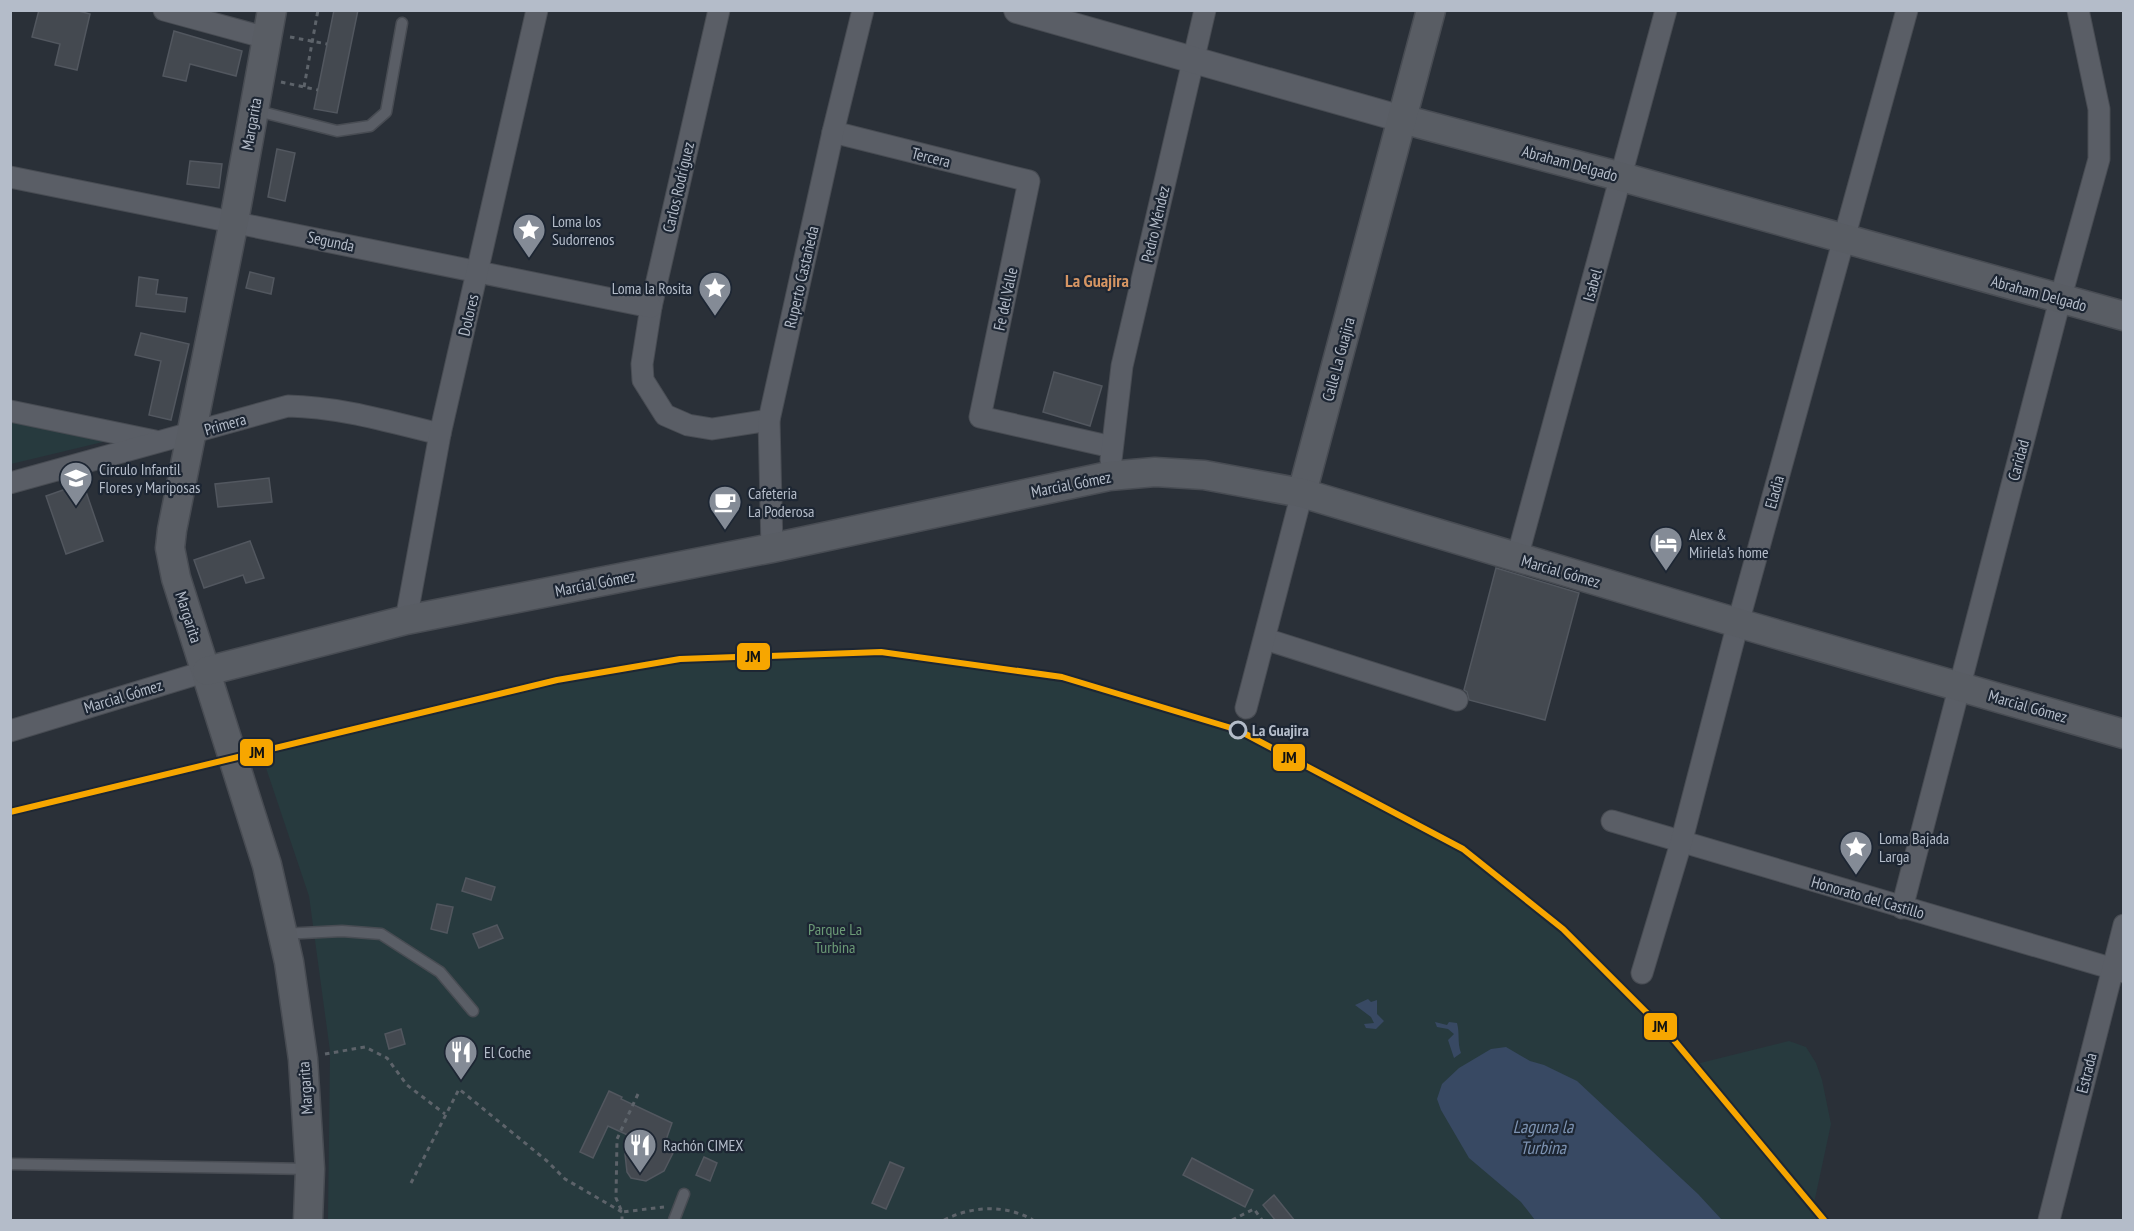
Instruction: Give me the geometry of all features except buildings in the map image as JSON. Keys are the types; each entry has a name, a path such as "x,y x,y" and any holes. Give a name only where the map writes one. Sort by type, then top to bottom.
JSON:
{"main road":[{"name":"Calle La Guajira","path":"1302,493 1431,10"},
{"name":"Margarita","path":"269,27 234,221 190,434 170,548 176,578 267,865 289,962 303,1059 310,1169 308,1221"},
{"name":"Abraham Delgado","path":"1402,119 1622,177 2124,316"},
{"name":"Marcial Gómez","path":"207,671 406,620 772,548 1109,476 1155,472 1204,476 1302,493 1516,558 2124,734"}],"street":[{"path":"164,10 269,27"},
{"name":"Dolores","path":"406,620 440,434 537,10"},
{"name":"Carlos Rodríguez","path":"719,10 651,307 642,364 643,380 665,415 688,425 712,429 769,420"},
{"name":"Ruperto Castañeda","path":"772,548 769,420 833,132 863,10"},
{"name":"Abraham Delgado","path":"1017,10 1081,19 1193,60 1402,119"},
{"name":"Pedro Méndez","path":"1109,476 1122,366 1205,10"},
{"name":"Isabel","path":"1516,558 1666,10"},
{"name":"Eladia","path":"1642,973 1681,843 1738,623 1907,10"},
{"name":"Caridad","path":"1902,908 2060,300 2099,159 2099,110 2078,10"},
{"name":"Tercera","path":"833,132 1029,181"},
{"name":"Segunda","path":"10,177 651,307"},
{"name":"Fe del Valle","path":"1029,181 980,417 1112,447"},
{"name":"Primera","path":"10,411 159,442 288,406 351,412 440,434"},
{"path":"10,483 159,442"},
{"name":"Calle La Guajira","path":"1246,708 1302,493"},
{"path":"1265,639 1457,700"},
{"name":"Marcial Gómez","path":"10,731 207,671"},
{"name":"Honorato del Castillo","path":"1612,821 2118,970"},
{"name":"Estrada","path":"2049,1221 2118,970 2124,925"}],"lane":[{"path":"254,110 337,131 370,126 386,112 402,23"},
{"path":"282,934 342,931 381,934 440,972 473,1011"},
{"path":"10,1164 310,1169"},
{"path":"674,1221 684,1194"}],"path":[{"path":"304,87 318,10"},
{"path":"269,27 312,42 327,44"},
{"path":"259,77 318,90"},
{"path":"303,1059 365,1047 387,1058 407,1085 445,1114"},
{"path":"411,1183 459,1089 547,1161 565,1179 622,1212 664,1207"},
{"path":"622,1221 622,1212 616,1198 617,1138 638,1094"},
{"path":"944,1221 957,1214 988,1207 1022,1214 1033,1221"},
{"path":"1232,1221 1254,1209 1262,1221"}],"green space":[{"path":"11,418 107,441 11,464"},
{"name":"Parque La Turbina","path":"842,654 891,656 1067,683 1238,735 1391,814 1477,862 1569,938 1641,1008 1692,1065 1789,1041 1806,1047 1816,1063 1822,1080 1831,1124 1813,1208 1823,1220 328,1220 330,1051 309,896 261,753 590,674 688,662"}],"water":[{"path":"1368,999 1371,1002 1377,1000 1377,1014 1384,1021 1376,1029 1366,1028 1364,1024 1374,1023 1371,1017 1355,1005"},
{"path":"1435,1022 1447,1025 1449,1022 1457,1023 1461,1053 1454,1058 1448,1040 1454,1034 1448,1029 1437,1027"},
{"name":"Laguna la Turbina","path":"1506,1047 1530,1061 1544,1065 1577,1081 1698,1194 1722,1220 1535,1220 1521,1202 1469,1158 1437,1099 1442,1084 1459,1068 1491,1049"}],"transit line":[{"name":"JM","path":"10,812 557,680 680,659 881,652 1062,677 1238,730 1463,849 1563,929 1673,1039 1824,1220"}],"place":[{"name":"Loma los Sudorrenos","path":"529,259"},
{"name":"Loma la Rosita","path":"715,317"},
{"name":"Círculo Infantil Flores y Mariposas","path":"76,507"},
{"name":"Cafeteria La Poderosa","path":"725,531"},
{"name":"Alex & Miriela’s home","path":"1666,572"},
{"name":"La Guajira","path":"1238,730"},
{"name":"Loma Bajada Larga","path":"1856,876"},
{"name":"El Coche","path":"461,1081"},
{"name":"Rachón CIMEX","path":"640,1174"}],"district":[{"name":"La Guajira","path":"1097,281"}]}
